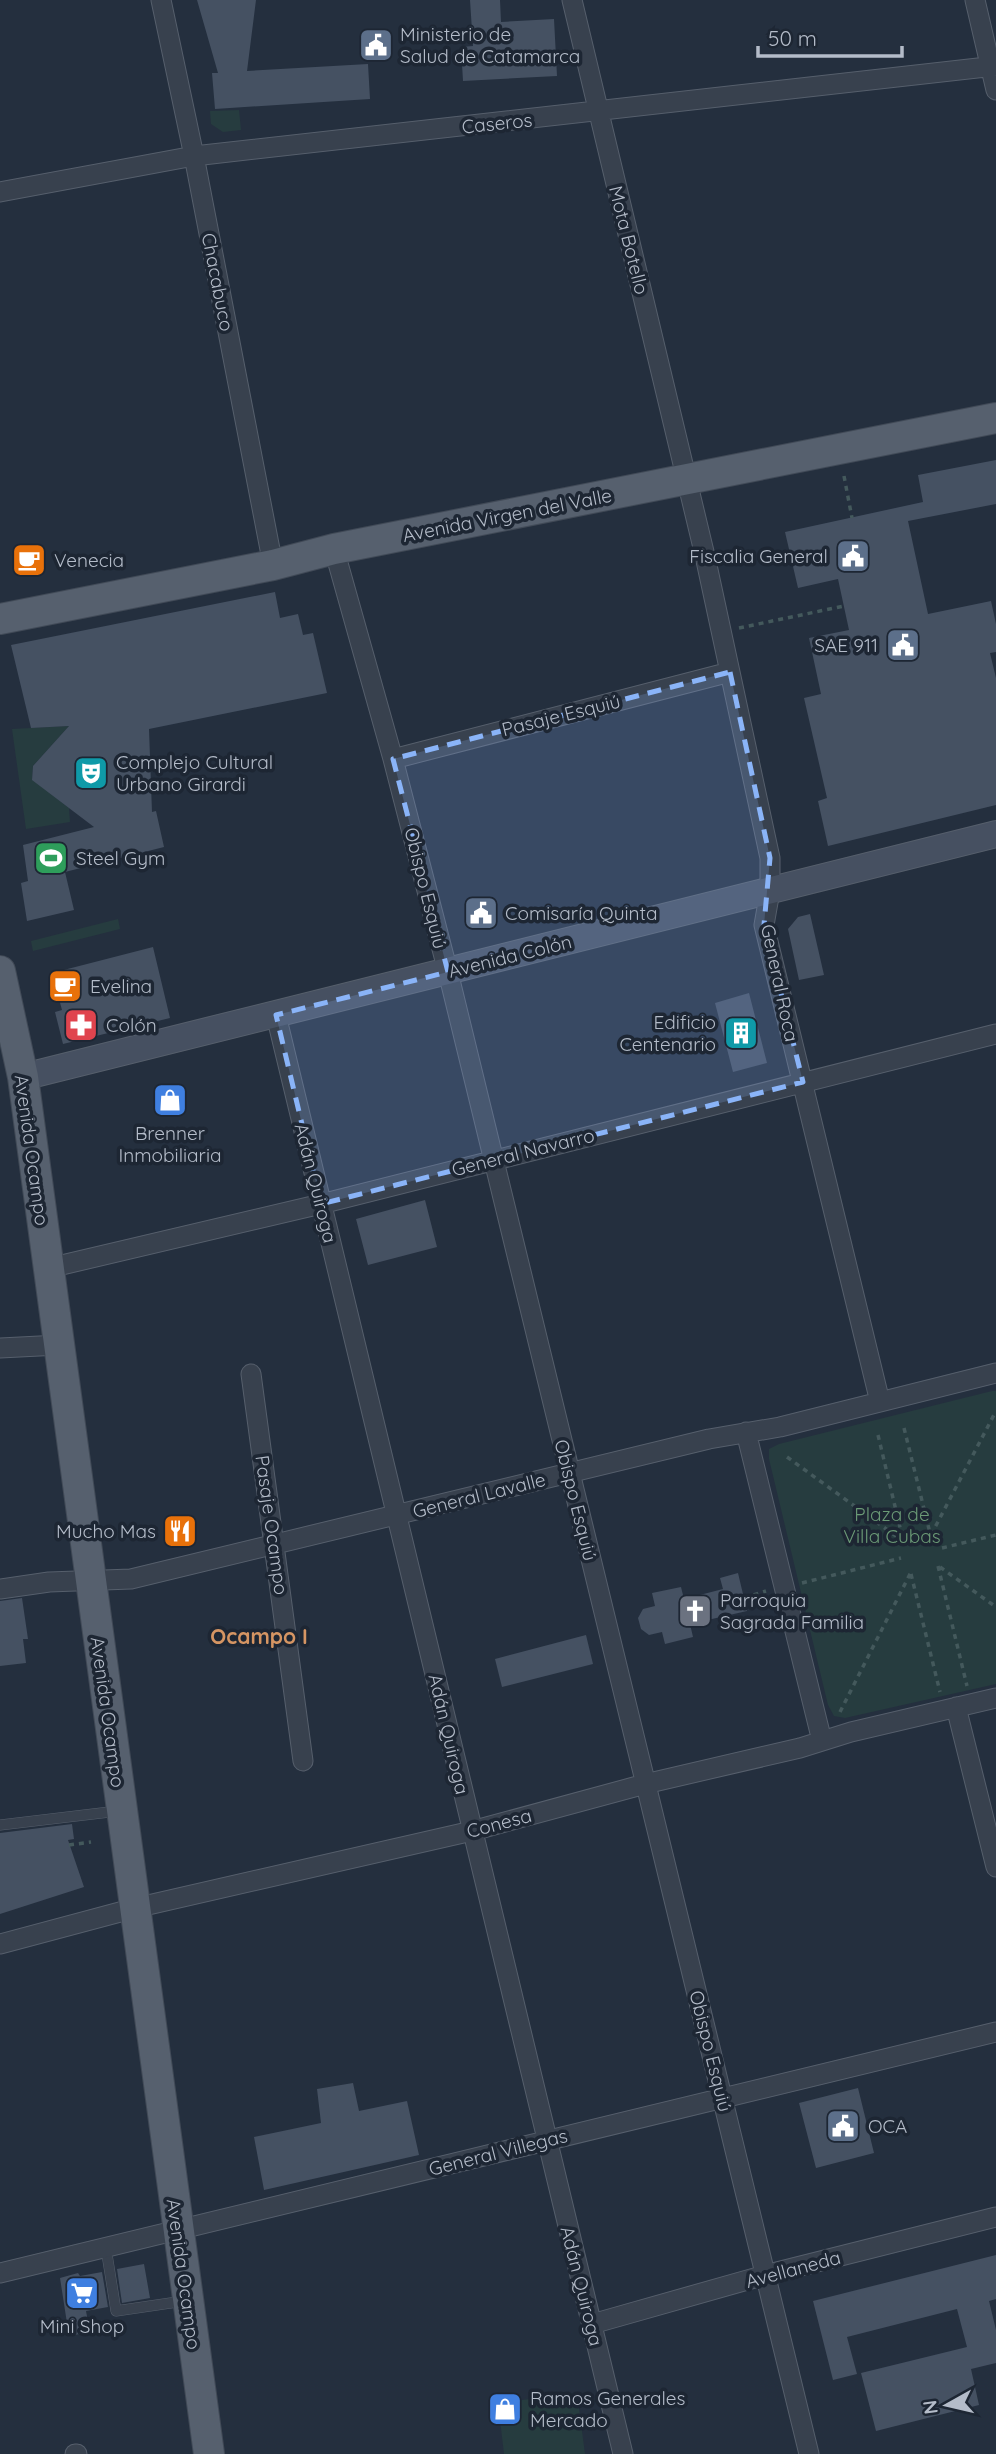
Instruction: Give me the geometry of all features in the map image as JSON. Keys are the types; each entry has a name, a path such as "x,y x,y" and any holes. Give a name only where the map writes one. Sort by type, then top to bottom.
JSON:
{"main road":[{"name":"Avenida Virgen del Valle","path":"6,622 273,565 334,549 996,418"},
{"name":"Avenida Ocampo","path":"0,971 23,1077 209,2454"}],"street":[{"name":"Chacabuco","path":"161,0 273,565"},
{"name":"Mota Botello","path":"572,0 687,480"},
{"path":"975,0 993,66 996,90"},
{"name":"Caseros","path":"0,192 194,156 993,66"},
{"name":"General Roca","path":"687,480 770,858 770,891 764,925 880,1402"},
{"name":"Obispo Esquiú","path":"334,549 393,759 448,972 809,2454"},
{"name":"Pasaje Esquiú","path":"393,759 730,672"},
{"name":"Avenida Colón","path":"23,1077 996,834"},
{"name":"Adán Quiroga","path":"276,1015 623,2454"},
{"name":"General Navarro","path":"49,1268 321,1204 996,1034"},
{"path":"0,1348 59,1345"},
{"name":"General Lavalle","path":"0,1589 49,1583 131,1579 709,1439 780,1427 996,1373"},
{"name":"Pasaje Ocampo","path":"251,1374 303,1760"},
{"path":"746,1432 822,1741"},
{"name":"Conesa","path":"0,1944 135,1908 472,1831 645,1784 996,1698"},
{"path":"956,1707 996,1867"},
{"name":"General Villegas","path":"0,2273 996,2032"},
{"name":"Avellaneda","path":"592,2324 765,2275 996,2217"}],"lane":[{"path":"0,1825 122,1810"},
{"path":"106,2248 116,2311 188,2300"}],"path":[{"path":"844,477 852,518"},
{"path":"739,628 844,606"},
{"path":"904,1428 931,1535 996,1411"},
{"path":"787,1457 904,1542 878,1435"},
{"path":"942,1548 996,1535"},
{"path":"802,1583 901,1558"},
{"path":"967,1686 938,1566 996,1607"},
{"path":"839,1712 911,1572 940,1692"},
{"path":"744,1598 770,1590"},
{"path":"69,1845 90,1842"}],"highlighted area":[{"path":"730,672 770,858 764,925 803,1082 321,1204 276,1015 448,972 393,759"}],"green space":[{"path":"239,110 241,130 223,132 211,124 210,111"},
{"path":"69,726 33,766 32,779 69,808 70,822 26,829 12,729"},
{"path":"118,919 120,929 33,951 31,941"},
{"name":"Plaza de Villa Cubas","path":"996,1391 996,1684 845,1718 834,1716 828,1705 769,1459 769,1449 779,1444"},
{"path":"577,2393 585,2454 504,2454 498,2403"}],"building":[{"path":"197,0 256,0 247,71 368,64 370,99 215,109 212,73 218,73"},
{"path":"470,0 500,0 501,22 554,19 557,76 463,81 461,47 473,46"},
{"path":"996,460 996,504 908,521 928,614 991,601 996,624 996,652 990,653 996,678 996,805 828,846 818,801 827,798 804,698 821,694 809,638 849,630 838,579 798,588 785,532 923,502 918,475"},
{"path":"275,592 280,618 298,614 303,635 313,633 327,693 149,729 152,812 156,811 164,847 65,872 74,910 27,921 21,883 28,881 23,845 94,827 32,780 33,766 69,726 31,728 11,645"},
{"path":"810,914 824,975 799,980 788,929 798,917"},
{"path":"153,947 170,1018 63,1044 55,1012 62,1010 52,973"},
{"name":"Edificio Centenario","path":"749,993 767,1063 733,1072 715,1003"},
{"path":"425,1200 437,1247 368,1265 356,1219"},
{"name":"Parroquia Sagrada Familia","path":"738,1573 747,1611 690,1624 693,1637 665,1644 662,1632 649,1635 641,1629 638,1618 643,1609 655,1606 652,1593 681,1587 684,1599 723,1589 720,1578"},
{"path":"22,1598 28,1639 23,1639 26,1663 0,1666 0,1601"},
{"path":"586,1635 593,1664 502,1687 495,1659"},
{"path":"72,1824 74,1839 68,1840 84,1887 0,1914 0,1833"},
{"path":"353,2083 359,2111 407,2101 419,2155 264,2190 254,2137 321,2123 317,2089"},
{"path":"858,2088 874,2153 816,2168 799,2103"},
{"path":"996,2255 996,2299 989,2301 996,2330 996,2363 971,2369 979,2405 876,2431 861,2373 967,2347 957,2309 847,2337 857,2374 833,2380 813,2301"},
{"path":"144,2264 150,2298 122,2303 117,2269"},
{"path":"102,2272 108,2307 86,2311 90,2332 69,2336 60,2278 78,2273 80,2276"}],"place":[{"name":"Ministerio de Salud de Catamarca","path":"376,45"},
{"name":"Fiscalia General","path":"853,556"},
{"name":"Venecia","path":"29,560"},
{"name":"SAE 911","path":"903,645"},
{"name":"Complejo Cultural Urbano Girardi","path":"91,773"},
{"name":"Steel Gym","path":"51,858"},
{"name":"Comisaría Quinta","path":"481,913"},
{"name":"Evelina","path":"65,986"},
{"name":"Colón","path":"81,1025"},
{"name":"Edificio Centenario","path":"741,1033"},
{"name":"Brenner Inmobiliaria","path":"170,1100"},
{"name":"Mucho Mas","path":"180,1531"},
{"name":"Parroquia Sagrada Familia","path":"695,1611"},
{"name":"OCA","path":"843,2126"},
{"name":"Mini Shop","path":"82,2293"},
{"name":"Ramos Generales Mercado","path":"505,2409"}],"district":[{"name":"Ocampo I","path":"259,1637"}]}
